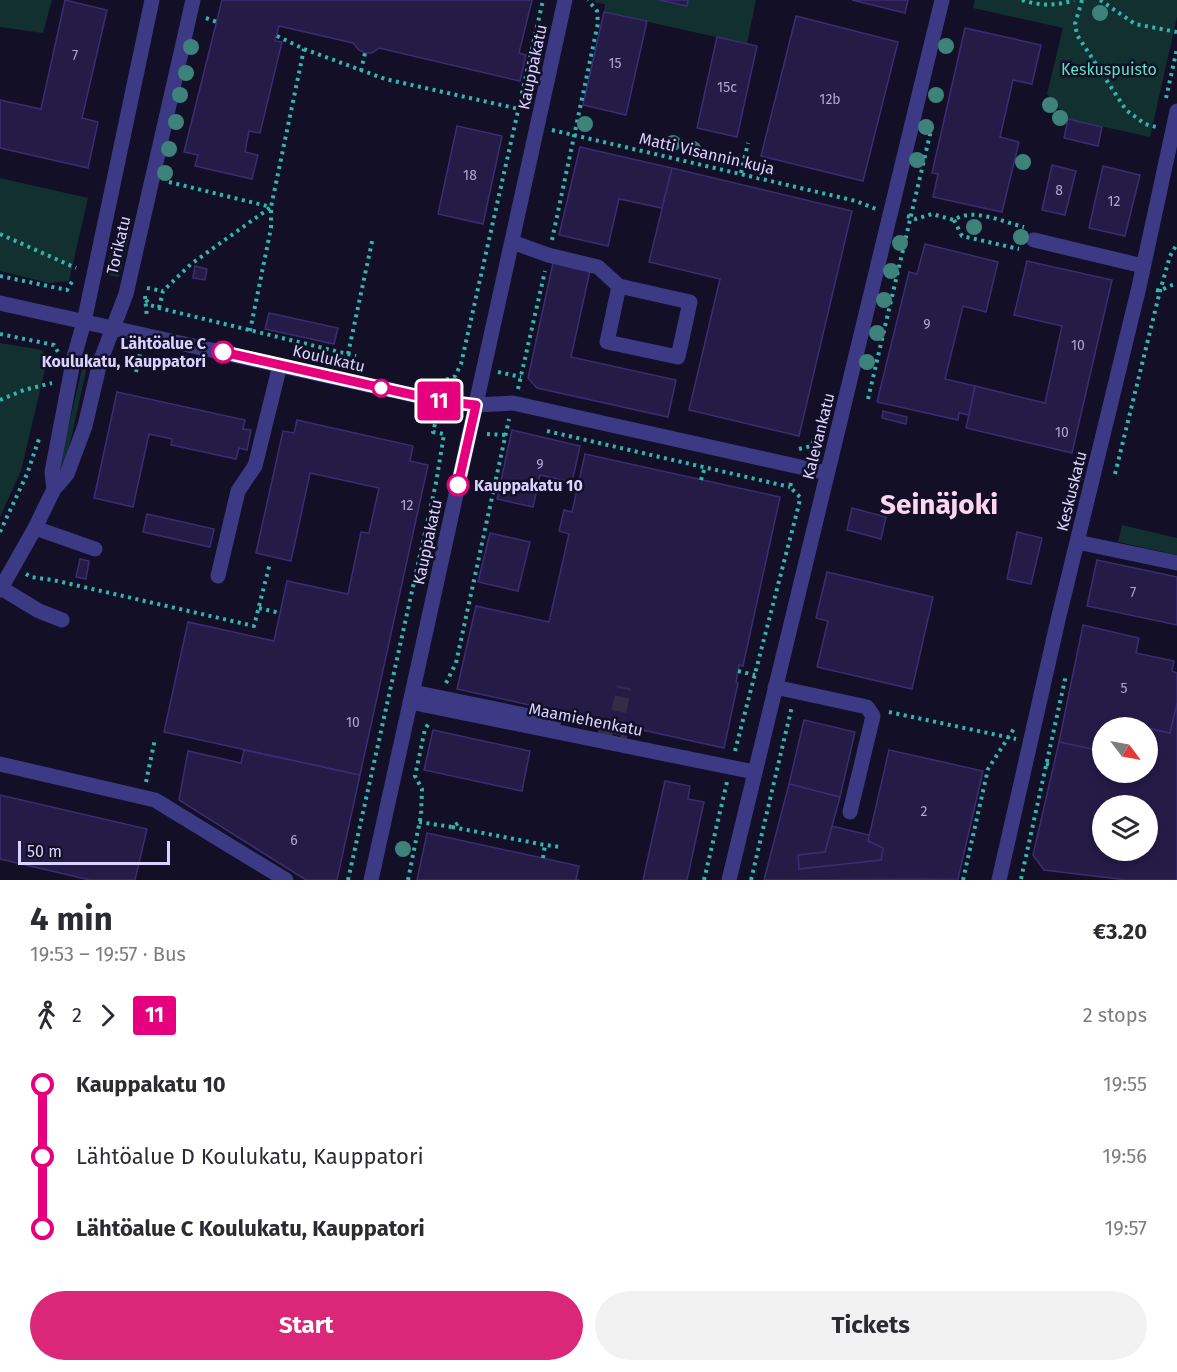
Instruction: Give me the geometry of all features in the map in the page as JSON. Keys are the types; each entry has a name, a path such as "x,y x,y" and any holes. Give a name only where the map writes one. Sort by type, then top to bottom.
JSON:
{"street":[{"name":"Torikatu","path":"54,489 52,472 74,357 84,322 152,0"},
{"name":"Kauppakatu","path":"371,880 565,0"},
{"name":"Kalevankatu","path":"729,880 942,0"},
{"name":"Torikatu","path":"0,589 35,528 54,489 67,474 85,426 100,362 126,294 195,10"},
{"name":"Keskuskatu","path":"999,880 1143,266 1177,111"},
{"path":"1034,240 1143,266"},
{"path":"512,242 548,255 598,267 619,286 690,302 678,357 607,342 619,286"},
{"name":"Koulukatu","path":"0,303 440,401 476,405 513,403 827,473"},
{"path":"218,576 238,491 255,465 280,365"},
{"path":"35,528 95,549"},
{"path":"1077,542 1177,563"},
{"path":"0,589 62,620"},
{"path":"775,687 867,707 873,716 850,812"},
{"path":"412,697 598,730"},
{"name":"Maamiehenkatu","path":"440,702 754,772"},
{"path":"627,737 706,754 726,766"},
{"path":"0,764 155,800 286,880"}],"path":[{"path":"348,880 436,483 444,434 434,432 443,381 455,376 461,364 543,0"},
{"path":"517,390 598,23 597,11 588,0"},
{"path":"1022,0 1049,4 1063,4 1074,0"},
{"path":"1082,0 1075,24 1077,35 1126,110 1145,124 1160,128"},
{"path":"1100,0 1135,24 1177,32"},
{"path":"195,10 217,22"},
{"path":"277,36 304,49 385,79 519,109"},
{"path":"250,331 272,228 272,207 304,49"},
{"path":"361,71 365,53"},
{"name":"Matti Visannin kuja","path":"537,126 856,201 890,212"},
{"path":"868,399 932,126"},
{"path":"741,173 748,143"},
{"path":"169,182 272,207"},
{"path":"872,208 874,196"},
{"path":"159,308 163,291 191,264 272,207"},
{"path":"0,234 76,268"},
{"path":"348,354 373,237"},
{"path":"1115,474 1160,291 1170,256 1177,244"},
{"path":"0,276 67,290 73,282"},
{"path":"147,288 163,291"},
{"path":"145,299 150,305 159,308 356,356"},
{"path":"0,334 54,345 59,353"},
{"path":"49,394 54,373"},
{"path":"0,400 24,390 52,383"},
{"path":"408,880 420,822 422,789 415,776 425,729 428,723 435,722 440,702 456,663 508,422"},
{"path":"790,488 800,448 811,446 817,437 819,426"},
{"path":"543,430 790,488 800,497 800,504 726,766 704,880"},
{"path":"0,532 27,474 40,435"},
{"path":"701,480 705,467"},
{"path":"31,577 254,626 270,563"},
{"path":"259,608 280,613"},
{"path":"466,617 473,618"},
{"path":"1021,879 1067,669"},
{"path":"752,880 795,692"},
{"path":"867,707 1008,736 1050,748"},
{"path":"144,797 155,739"},
{"path":"1046,764 1053,765"},
{"path":"963,880 988,769"},
{"path":"420,822 561,847"},
{"path":"452,827 460,822"},
{"path":"543,858 545,845"}],"green space":[{"path":"0,0 52,0 43,33 0,27"},
{"path":"595,0 756,0 747,44 604,12 605,4 595,3"},
{"name":"Keskuspuisto","path":"975,0 1177,0 1177,17 1150,137 1068,119 1047,94 1063,28 973,8"},
{"path":"0,178 88,198 69,281 49,283 0,271"},
{"path":"117,229 130,233 119,277 105,275"},
{"path":"0,343 42,350 47,361 21,471 0,517"},
{"path":"83,365 87,367 61,473 59,465"},
{"path":"1122,525 1177,538 1177,555 1118,542"}],"building":[{"path":"65,0 107,10 82,118 98,122 88,168 0,148 0,100 41,109"},
{"path":"222,0 532,0 519,53 526,55 520,81 379,48 372,53 365,53 353,43 279,26 275,41 282,42 260,133 249,131 245,152 258,155 252,179 195,166 198,155 184,152"},
{"path":"659,0 688,0 687,6"},
{"path":"852,0 908,0 905,13"},
{"path":"604,12 647,21 626,115 583,105"},
{"path":"796,16 898,42 863,181 761,156"},
{"path":"965,28 1041,45 1032,84 1013,80 1000,137 1019,142 1002,212 933,197 938,174 932,173"},
{"path":"717,37 757,46 737,137 697,128"},
{"path":"1068,119 1102,127 1098,146 1064,138"},
{"path":"457,126 502,136 483,224 438,214"},
{"path":"580,147 672,168 662,208 619,199 608,246 559,235"},
{"path":"1052,165 1076,171 1065,215 1042,210"},
{"path":"1103,166 1140,175 1125,236 1089,228"},
{"path":"672,168 852,211 799,436 689,410 720,279 649,262"},
{"path":"925,244 998,262 986,312 963,306 945,379 975,386 969,415 959,413 958,420 877,402 909,272 917,274"},
{"path":"1027,261 1112,280 1072,453 966,428 975,386 1045,403 1062,326 1014,315"},
{"path":"553,263 590,271 571,357 676,380 668,417 537,388 528,378"},
{"path":"195,266 207,269 205,280 193,278"},
{"path":"269,313 338,328 334,344 265,329"},
{"path":"117,392 245,420 243,429 251,430 247,450 239,448 236,459 171,445 172,439 149,434 133,507 94,498"},
{"path":"883,411 907,417 906,424 882,418"},
{"path":"297,420 413,446 410,461 428,465 360,775 164,732 188,622 274,641 287,581 348,594 361,532 369,533 379,488 310,473 291,561 256,553 283,431 294,433"},
{"path":"512,430 580,446 572,482 540,475 533,507 497,499"},
{"path":"585,454 780,497 743,666 739,665 736,682 738,683 724,748 457,689 476,606 549,622 569,534 559,531 564,510 572,512"},
{"path":"852,508 886,517 881,539 847,530"},
{"path":"147,514 214,529 210,547 143,532"},
{"path":"1017,532 1042,538 1031,584 1007,579"},
{"path":"490,533 530,542 518,591 478,582"},
{"path":"80,559 89,561 86,579 76,577"},
{"path":"1097,560 1177,577 1177,625 1087,606"},
{"path":"827,572 933,597 912,689 817,667 828,621 816,618"},
{"path":"1083,625 1139,638 1136,653 1174,661 1172,671 1177,673 1177,703 1170,733 1158,731 1158,717 1092,717 1092,749 1059,742"},
{"path":"1177,703 1177,880 1127,880 1044,870 1033,855 1059,742 1092,749 1092,783 1158,783 1158,730 1170,733"},
{"path":"804,720 855,732 840,797 789,784"},
{"path":"433,730 530,751 522,791 424,770"},
{"path":"244,750 360,775 337,880 306,880 179,800 188,751 241,763"},
{"path":"889,750 983,771 958,879 764,880 789,784 840,797 825,852 798,855 799,869 881,860 883,848 868,841"},
{"path":"665,781 690,786 688,799 704,802 687,880 643,880"},
{"path":"0,795 147,829 135,880 90,880 0,859"},
{"path":"832,826 869,835 868,841 883,848 881,860 799,869 798,855 825,852"},
{"path":"427,833 579,866 576,879 579,880 417,880"}],"tunnel":[{"path":"614,734 624,687"},
{"path":"598,731 627,737"}],"bus line":[{"name":"11","path":"223,352 440,401 476,405 458,485"}],"place":[{"name":"Lähtöalue C Koulukatu, Kauppatori","path":"223,352"},
{"name":"Kauppakatu 10","path":"458,485"}],"district":[{"name":"Seinäjoki","path":"939,504"}]}
